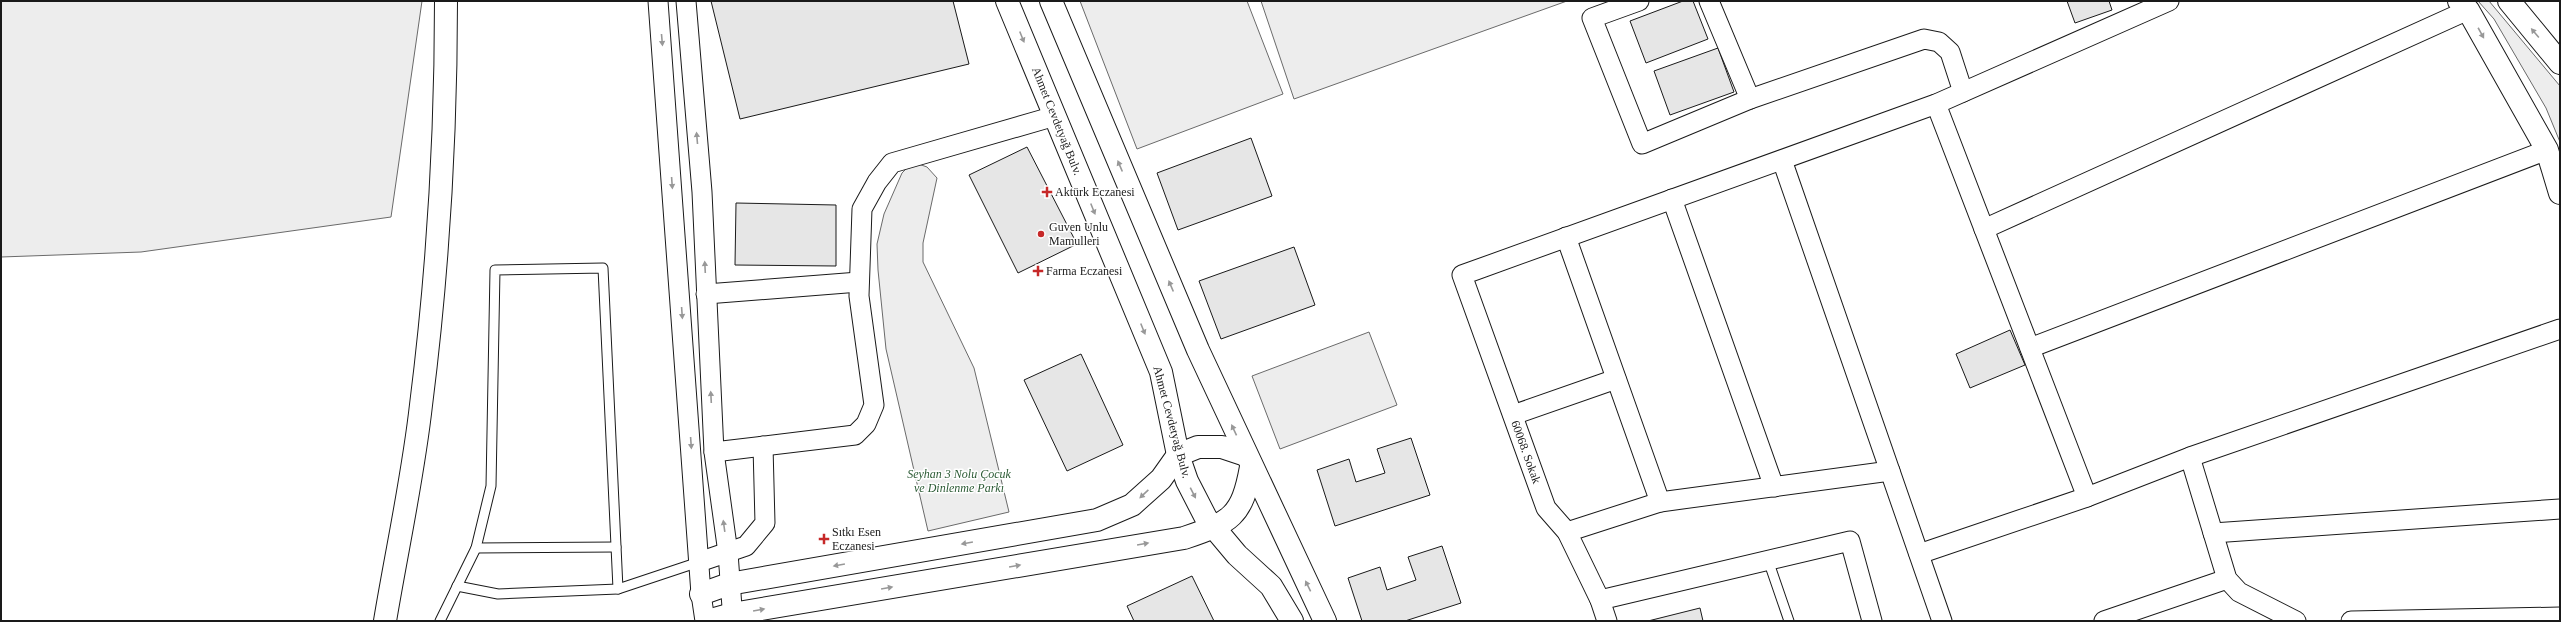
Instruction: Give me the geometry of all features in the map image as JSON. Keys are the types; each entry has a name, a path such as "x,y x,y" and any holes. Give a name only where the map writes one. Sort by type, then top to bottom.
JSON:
{"street":[{"path":"385,621 421,406 430,321 446,112 446,1"},
{"path":"658,1 701,594 706,621 732,618 1184,538 1214,528 1234,516 1246,494 1248,461"},
{"path":"686,1 702,192 714,452 728,552 732,618"},
{"name":"Ahmet Cevdetyağ Bulv.","path":"1007,1 1161,372 1178,455 1187,481 1206,518 1237,555 1271,586 1292,621"},
{"path":"1051,1 1198,350 1248,461 1325,621"},
{"path":"1639,1 1592,18 1642,144 1750,99 1924,39 1939,42 1950,52 1963,92"},
{"path":"1709,1 1750,99"},
{"path":"1660,502 1566,237 1936,104 2169,1"},
{"path":"2509,1 2560,63"},
{"path":"1984,229 2463,6 2547,150 2560,193"},
{"path":"1936,104 2087,497"},
{"path":"714,452 855,435 866,424 874,405 858,296 862,209 877,182 892,163 1055,116"},
{"path":"2030,348 2547,150"},
{"path":"1782,160 1942,621"},
{"path":"1672,199 1774,487"},
{"name":"60068. Sokak","path":"1566,237 1462,275 1546,508 1567,532 1600,600 1606,621"},
{"path":"706,294 859,282"},
{"path":"1919,554 2087,497 2190,457 2560,329"},
{"path":"1513,415 1616,379"},
{"path":"699,562 746,546 765,523 763,446"},
{"path":"701,594 729,584 1097,520 1132,505 1161,479 1178,455 1198,446 1222,446 1248,461"},
{"path":"2190,457 2227,579 2239,592 2296,621"},
{"path":"1567,532 1660,502 1890,471"},
{"path":"2213,533 2560,509"},
{"path":"1600,600 1850,541 1872,621"},
{"path":"2104,621 2227,579"},
{"path":"2351,621 2560,617"}],"lane":[{"path":"440,621 476,548 491,486 495,270 603,268 618,589"},
{"path":"476,548 616,547"},
{"path":"1768,560 1789,621"},
{"path":"457,586 498,594 618,589 699,562"}],"shaded area":[{"path":"1,1 422,1 391,217 141,252 1,257"},
{"path":"1080,1 1247,1 1283,94 1137,149"},
{"path":"1261,1 1567,1 1294,99"},
{"path":"2478,1 2489,1 2560,86 2560,142 2546,108 2494,19"},
{"name":"Seyhan 3 Nolu Çocuk ve Dinlenme Parkı","path":"913,162 927,167 937,178 923,243 923,262 974,368 1009,512 928,531 886,349 878,270 877,244 884,214 902,173"},
{"path":"1369,332 1397,405 1280,449 1252,376"}],"building":[{"path":"711,1 953,1 969,64 740,119"},
{"path":"1683,1 1693,1 1708,39 1646,63 1630,21"},
{"path":"2067,1 2109,1 2112,10 2075,23"},
{"path":"1718,48 1734,92 1670,115 1654,71"},
{"path":"1251,138 1272,196 1178,230 1157,173"},
{"path":"1027,147 1077,244 1018,273 969,175"},
{"path":"736,203 836,205 836,266 735,265"},
{"path":"1294,247 1315,305 1221,339 1199,281"},
{"path":"2010,330 2025,365 1970,388 1956,354"},
{"path":"1081,354 1123,445 1067,471 1024,380"},
{"path":"1411,438 1430,495 1335,526 1317,470 1349,459 1356,482 1385,473 1377,449"},
{"path":"1442,546 1461,603 1405,621 1362,621 1348,578 1380,567 1387,590 1416,580 1408,557"},
{"path":"1192,576 1214,621 1134,621 1127,606"},
{"path":"1700,608 1703,621 1648,621"}],"place":[{"name":"Aktürk Eczanesi","path":"1047,192"},
{"name":"Guven Unlu Mamulleri","path":"1041,234"},
{"name":"Farma Eczanesi","path":"1038,271"},
{"name":"Sıtkı Esen Eczanesi","path":"824,539"}]}
